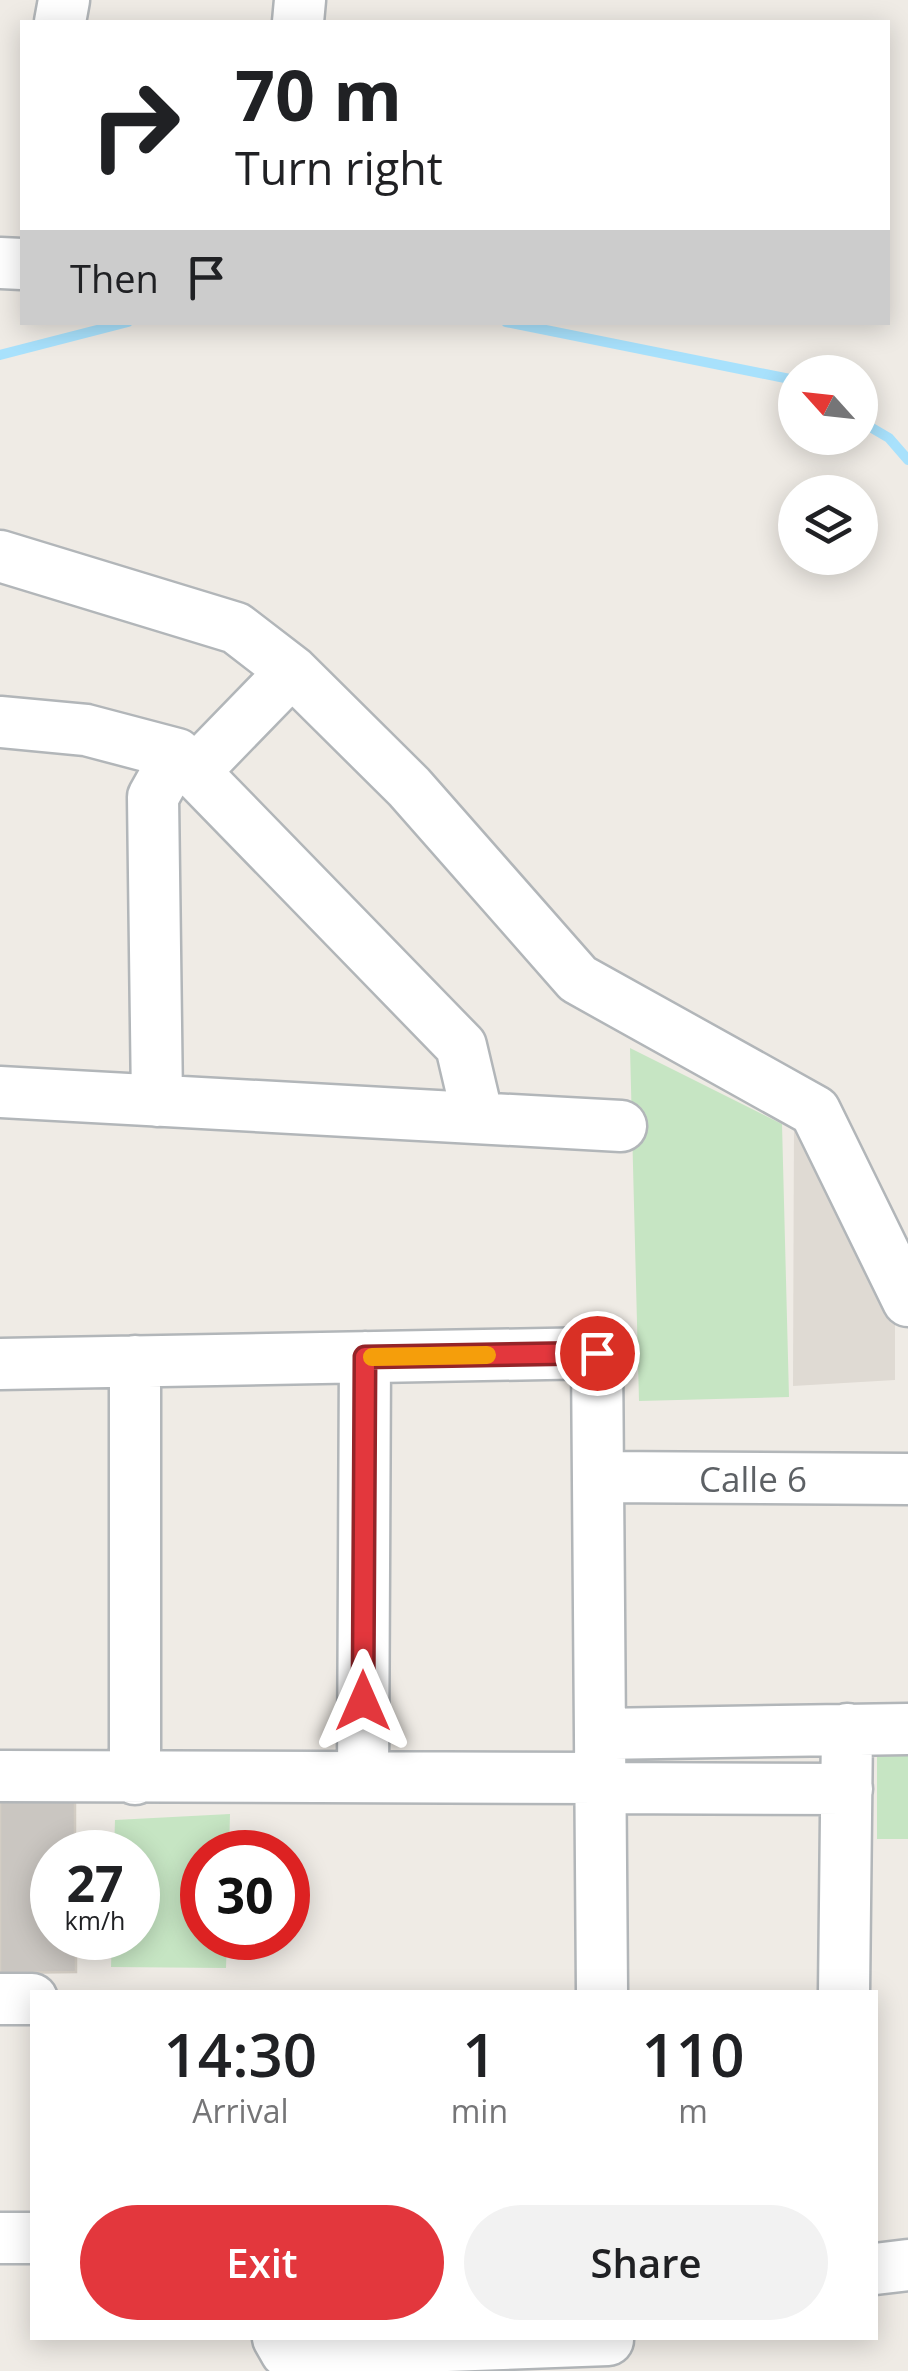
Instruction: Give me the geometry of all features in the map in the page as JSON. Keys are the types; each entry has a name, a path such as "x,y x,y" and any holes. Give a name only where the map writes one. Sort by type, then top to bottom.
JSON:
{"street":[{"path":"0,556 236,628 292,671 408,787 578,978 816,1111 908,1301"},
{"path":"157,1101 153,797 186,763 292,671"},
{"path":"0,722 86,730 186,763 461,1046 478,1118"},
{"path":"0,1092 621,1126"},
{"path":"0,1364 597,1353 602,1990"},
{"path":"363,1777 365,1357"},
{"path":"134,1361 135,1779"},
{"name":"Calle 6","path":"598,1477 908,1479"},
{"path":"0,1776 363,1777 600,1766 847,1730 908,1729"},
{"path":"844,1990 847,1730"},
{"path":"600,1766 847,1789"},
{"path":"0,1999 30,1999"},
{"path":"0,2238 30,2238"},
{"path":"878,2269 908,2264"},
{"path":"279,2340 286,2352 610,2350"}],"shaded area":[{"path":"794,1120 895,1321 895,1380 793,1386"}],"green space":[{"path":"630,1048 782,1124 789,1397 639,1401"},
{"path":"877,1752 908,1752 908,1839 877,1839"},
{"path":"230,1814 230,1830 180,1830 180,1960 226,1960 226,1968 111,1967 111,1960 160,1960 160,1830 115,1830 115,1820"}],"building":[{"path":"75,1798 75,1830 30,1830 30,1960 76,1960 76,1972 0,1973 0,1799"}],"waterway":[{"path":"0,355 116,325"},
{"path":"521,325 778,377"},
{"path":"878,432 908,460"}],"slow traffic":[{"path":"372,1357 487,1355"}],"route":[{"path":"363,1701 365,1357 597,1353"}]}
